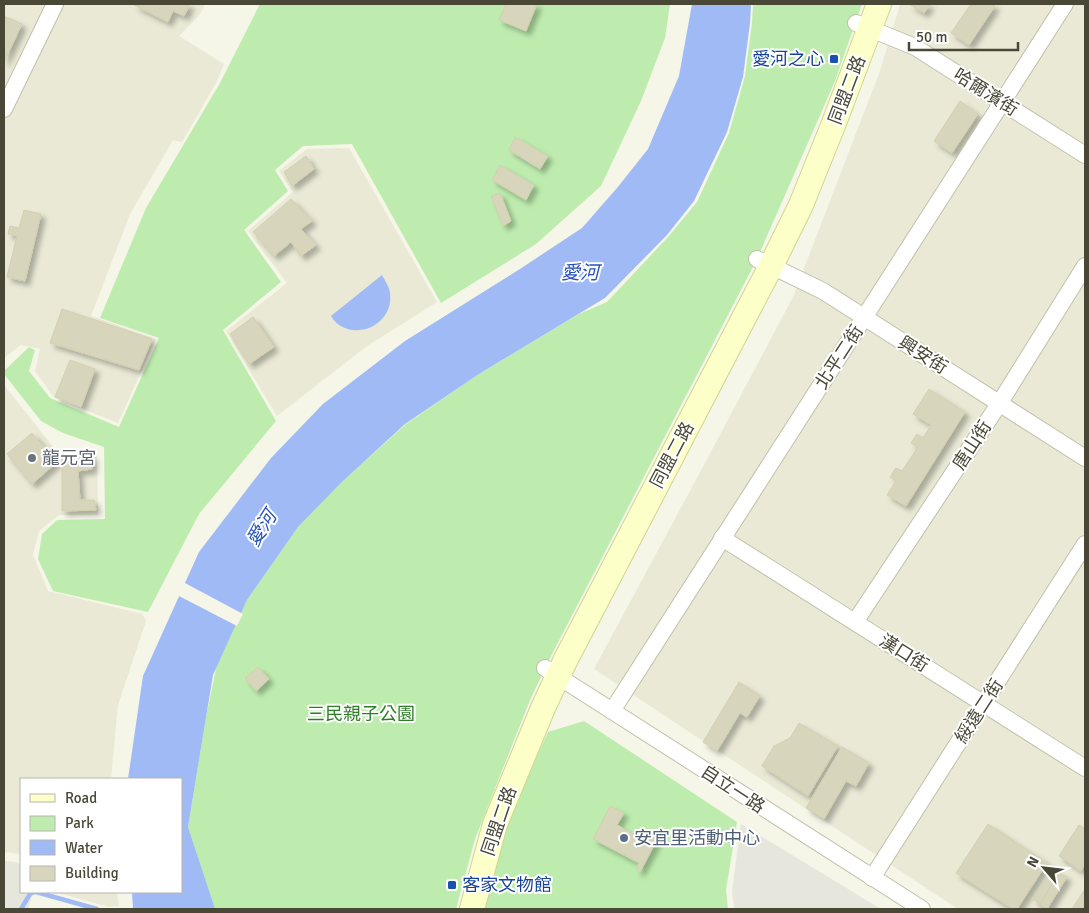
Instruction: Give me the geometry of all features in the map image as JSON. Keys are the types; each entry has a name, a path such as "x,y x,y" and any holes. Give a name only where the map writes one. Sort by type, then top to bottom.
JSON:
{"street":[{"path":"4,109 55,4"},
{"name":"同盟二路","path":"472,909 495,824 551,672 764,262 787,199 863,18 879,4"},
{"name":"北平二街","path":"612,710 1065,4"},
{"name":"哈爾濱街","path":"863,18 915,47 1085,155"},
{"name":"興安街","path":"764,262 823,291 1085,458"},
{"name":"唐山街","path":"855,622 999,404 1085,266"},
{"name":"漢口街","path":"722,538 1085,768"},
{"name":"綏遠二街","path":"872,878 1085,544"},
{"name":"同盟二路","path":"456,909 480,819 530,700 551,672"},
{"name":"自立一路","path":"551,672 922,909"}],"shaded area":[{"path":"4,4 205,4 200,14 179,36 224,64 216,83 182,142 173,140 130,214 91,316 156,339 118,423 54,397 35,371 40,349 21,345 4,358"},
{"path":"900,4 1085,4 1085,909 958,909 594,669 793,297 880,71"},
{"path":"349,148 437,302 367,346 277,416 226,331 287,283 248,231 293,192 279,171 307,149"},
{"path":"4,385 58,453 97,452 98,515 59,515 39,531 33,555 48,591 142,614 146,621 118,705 111,778 20,778 20,854 4,852"},
{"path":"741,824 881,909 734,909 732,891"},
{"path":"4,861 16,862 20,864 20,893 33,893 28,909 4,909"},
{"path":"59,893 117,893 119,906 109,907"}],"green space":[{"path":"260,4 670,4 665,38 641,101 601,186 536,244 441,303 352,144 303,146 275,170 288,191 244,230 281,282 223,330 276,421 199,514 148,612 53,591 38,559 42,534 57,520 105,519 104,447 63,433 41,421 4,374 4,371 29,347 35,350 29,371 50,398 119,427 159,338 100,318 146,208 220,83"},
{"name":"三民親子公園","path":"753,4 862,4 835,81 757,259 530,700 475,839 456,909 214,909 188,827 206,717 217,664 247,600 298,527 342,482 406,424 479,374 579,314 607,302 668,237 697,202 729,133 745,76"},
{"path":"584,721 737,822 726,890 728,909 483,909 505,824 548,732"}],"water":[{"name":"愛河","path":"692,4 751,4 743,77 727,132 694,201 667,235 605,298 479,374 405,424 342,482 298,527 247,600 213,675 188,827 215,909 133,909 132,893 182,893 182,778 128,778 143,676 199,552 271,458 323,404 405,341 582,228 648,149 679,76"},
{"path":"382,275 390,293 390,303 382,319 366,329 348,329 339,325 331,316"}],"pier":[{"path":"183,582 243,614 237,626 177,595"}],"building":[{"path":"135,4 190,4 184,16 173,11 168,22"},
{"path":"506,4 537,4 526,31 499,20"},
{"path":"909,4 930,4 924,13"},
{"path":"971,4 991,4 995,6 969,45 951,33"},
{"path":"4,16 22,24 4,62"},
{"path":"960,101 978,114 952,153 934,141"},
{"path":"515,137 548,156 540,169 509,150"},
{"path":"306,156 314,169 292,186 284,172"},
{"path":"500,165 534,185 526,200 492,180"},
{"path":"500,193 511,221 503,226 491,196"},
{"path":"291,199 312,221 301,229 316,245 301,256 291,242 274,256 253,232"},
{"path":"24,210 41,214 25,281 7,277 17,236 8,234 10,226 19,228"},
{"path":"62,309 152,339 139,370 50,343"},
{"path":"253,317 274,347 249,364 230,334"},
{"path":"70,360 95,369 81,407 55,397"},
{"path":"929,389 965,412 906,506 887,495 896,481 890,477 896,468 902,471 918,447 911,443 917,434 923,438 931,425 913,414"},
{"name":"龍元宮","path":"32,433 57,462 32,484 7,454"},
{"path":"93,456 92,469 78,471 80,500 94,500 96,510 62,511 62,457"},
{"path":"258,667 269,679 256,691 245,678"},
{"path":"739,682 760,696 747,717 740,713 717,751 703,742"},
{"path":"799,723 838,746 808,796 762,766 774,746 790,738"},
{"path":"842,747 869,763 856,786 846,781 824,819 806,808"},
{"name":"安宜里活動中心","path":"610,806 624,813 617,825 639,837 647,834 657,840 640,872 636,869 639,863 593,839"},
{"path":"988,824 1047,863 1017,909 1013,909 956,873"},
{"path":"1079,825 1085,829 1085,864 1081,871 1059,856"},
{"path":"1052,868 1059,873 1040,904 1033,899"},
{"path":"1059,873 1067,877 1047,909 1040,904"},
{"path":"1085,889 1085,904 1082,909 1072,909"}],"waterway":[{"path":"21,909 32,893"},
{"path":"40,893 97,909"}],"place":[{"name":"愛河之心","path":"834,59"},
{"name":"龍元宮","path":"32,458"},
{"name":"安宜里活動中心","path":"624,838"},
{"name":"客家文物館","path":"452,885"}]}
